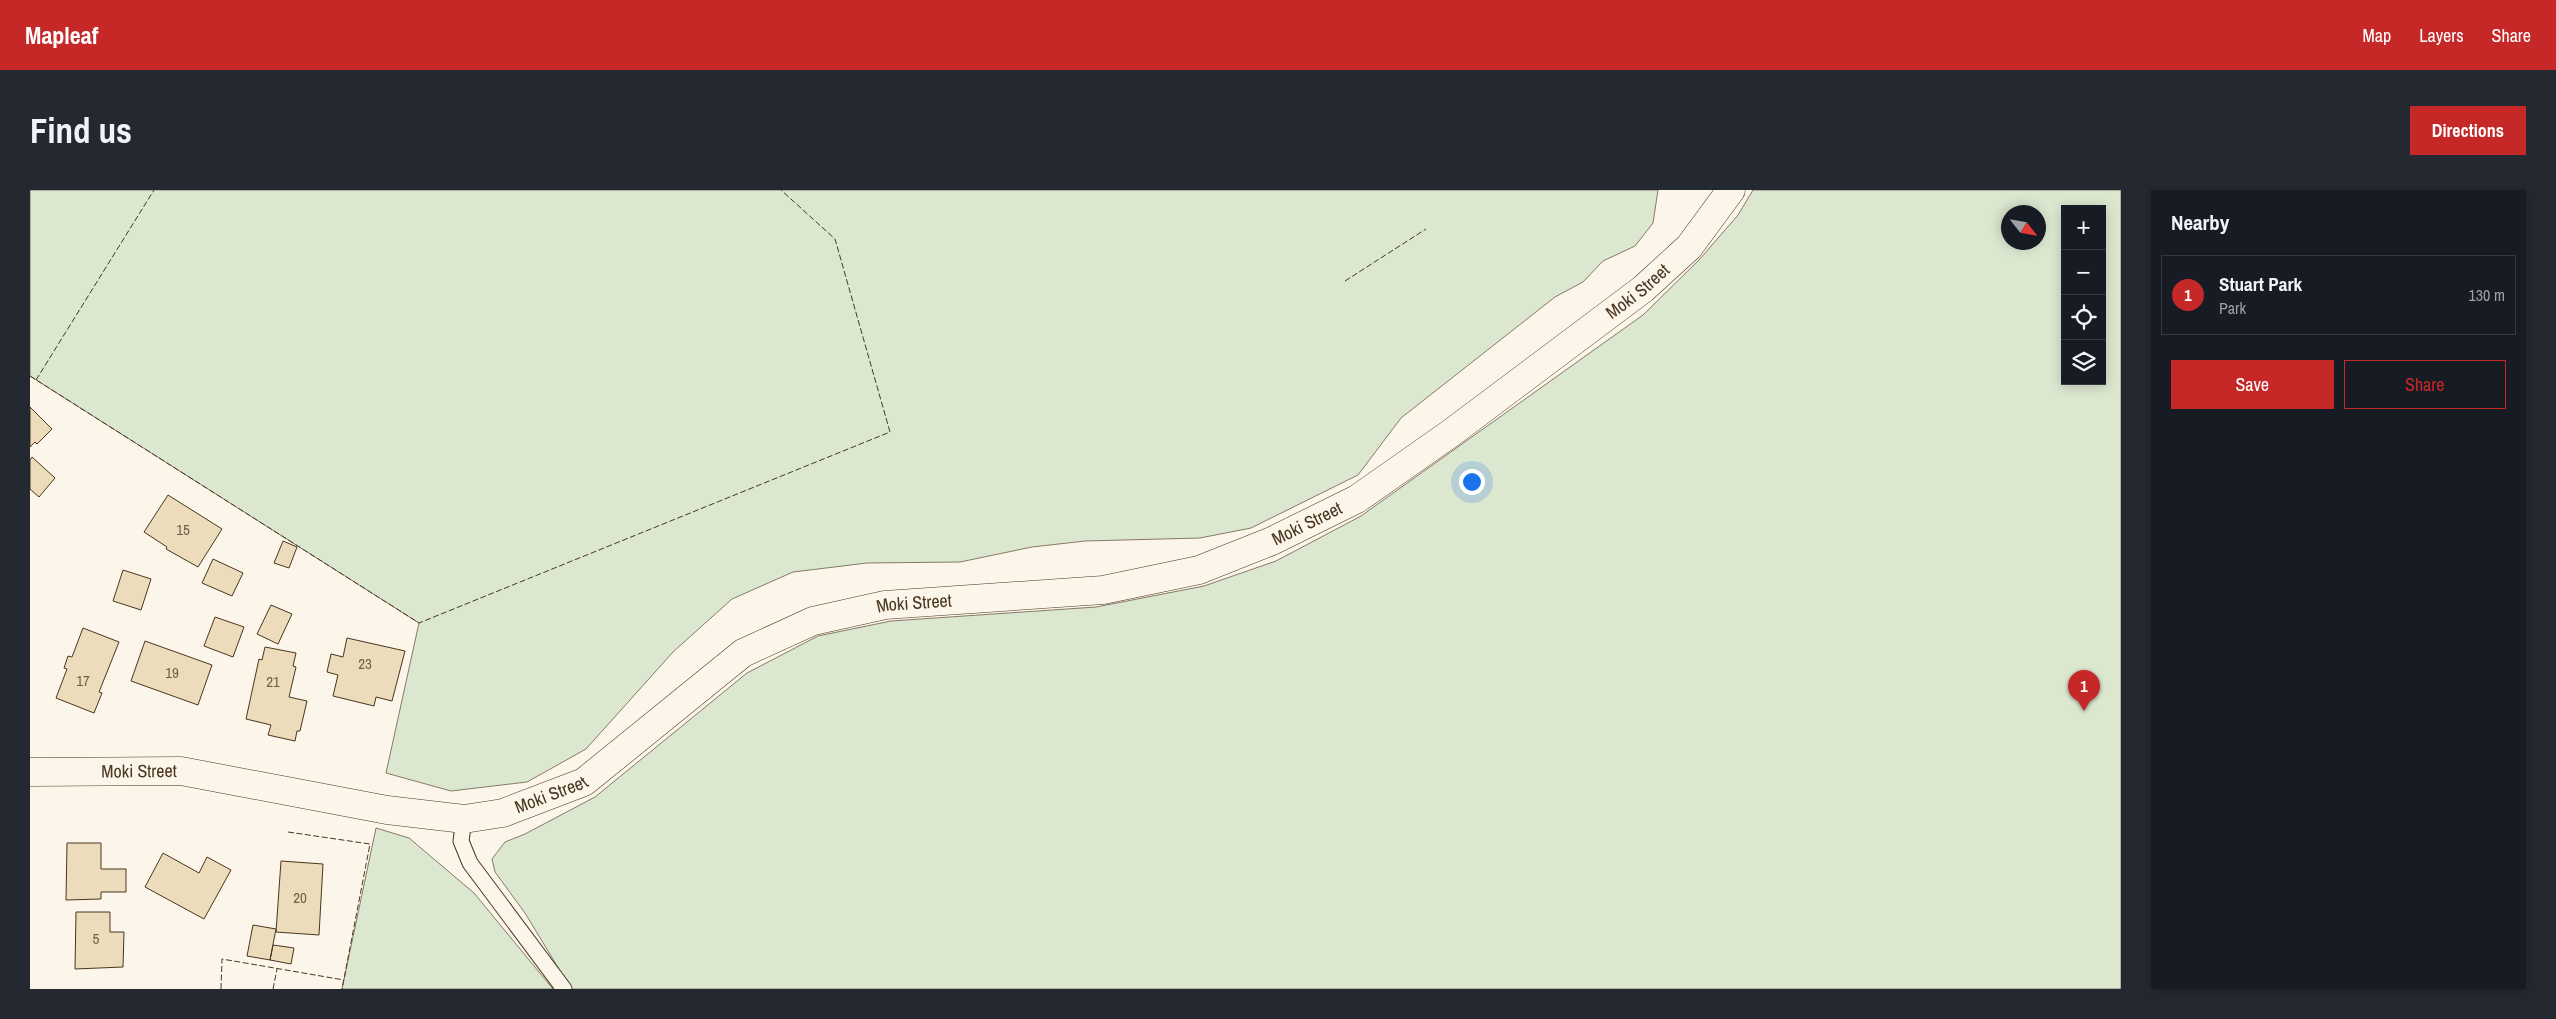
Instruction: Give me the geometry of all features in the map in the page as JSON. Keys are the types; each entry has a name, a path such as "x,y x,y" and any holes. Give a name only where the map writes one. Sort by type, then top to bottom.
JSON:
{"street":[{"name":"Moki Street","path":"30,772 182,771 387,810 464,819 503,813 584,782 743,653 814,621 885,605 1103,590 1198,570 1272,541 1357,499 1451,432 1643,289 1689,247 1731,190"}],"lane":[{"path":"464,819 461,841 470,863 564,989"}],"green space":[{"path":"30,190 1658,190 1653,223 1635,246 1603,261 1583,282 1555,297 1401,418 1358,475 1251,528 1200,538 1085,541 1032,547 960,562 867,563 793,572 732,599 673,652 586,749 527,782 451,791 386,773 419,623 30,376"},
{"path":"1753,190 2121,190 2121,989 571,989 525,913 495,872 492,859 505,842 525,834 595,797 747,673 818,636 891,621 1096,607 1204,586 1276,561 1361,516 1643,315 1699,260 1738,215"},
{"path":"376,828 409,838 474,893 553,989 342,989"}],"building":[{"path":"30,407 52,429 37,444 35,442 30,447"},
{"path":"32,457 55,478 39,497 30,489 30,460"},
{"path":"168,495 222,529 198,567 166,549 167,547 144,532"},
{"path":"283,541 297,547 289,568 274,563"},
{"path":"213,559 243,573 232,596 202,583"},
{"path":"123,570 151,579 141,610 113,601"},
{"path":"271,605 292,614 278,644 257,634"},
{"path":"215,617 244,627 233,657 204,646"},
{"path":"83,628 119,642 99,692 102,693 94,713 56,698 67,669 64,668 68,656 72,657"},
{"path":"347,638 405,651 392,701 376,697 374,706 333,696 338,675 327,672 331,654 343,657"},
{"path":"145,641 212,665 198,705 131,681"},
{"path":"265,647 296,653 293,666 296,667 289,697 307,701 300,731 297,731 295,741 268,735 271,725 246,719 259,659 262,660"},
{"path":"67,843 101,843 101,869 126,869 126,892 101,892 101,899 66,900"},
{"path":"163,853 199,873 207,857 231,870 204,919 145,887"},
{"path":"281,861 323,864 319,935 276,932"},
{"path":"76,912 110,912 110,932 124,932 123,967 75,969"},
{"path":"253,925 276,929 270,960 247,956"},
{"path":"273,945 294,948 291,964 270,960"}],"fence":[{"path":"36,380 154,190"},
{"path":"30,376 419,623 890,432 835,239 781,190"},
{"path":"1345,281 1426,229"},
{"path":"288,832 370,844 342,989"},
{"path":"221,989 222,959 344,980"},
{"path":"273,989 277,969"}],"place":[{"name":"Stuart Park","path":"2084,711"}]}
